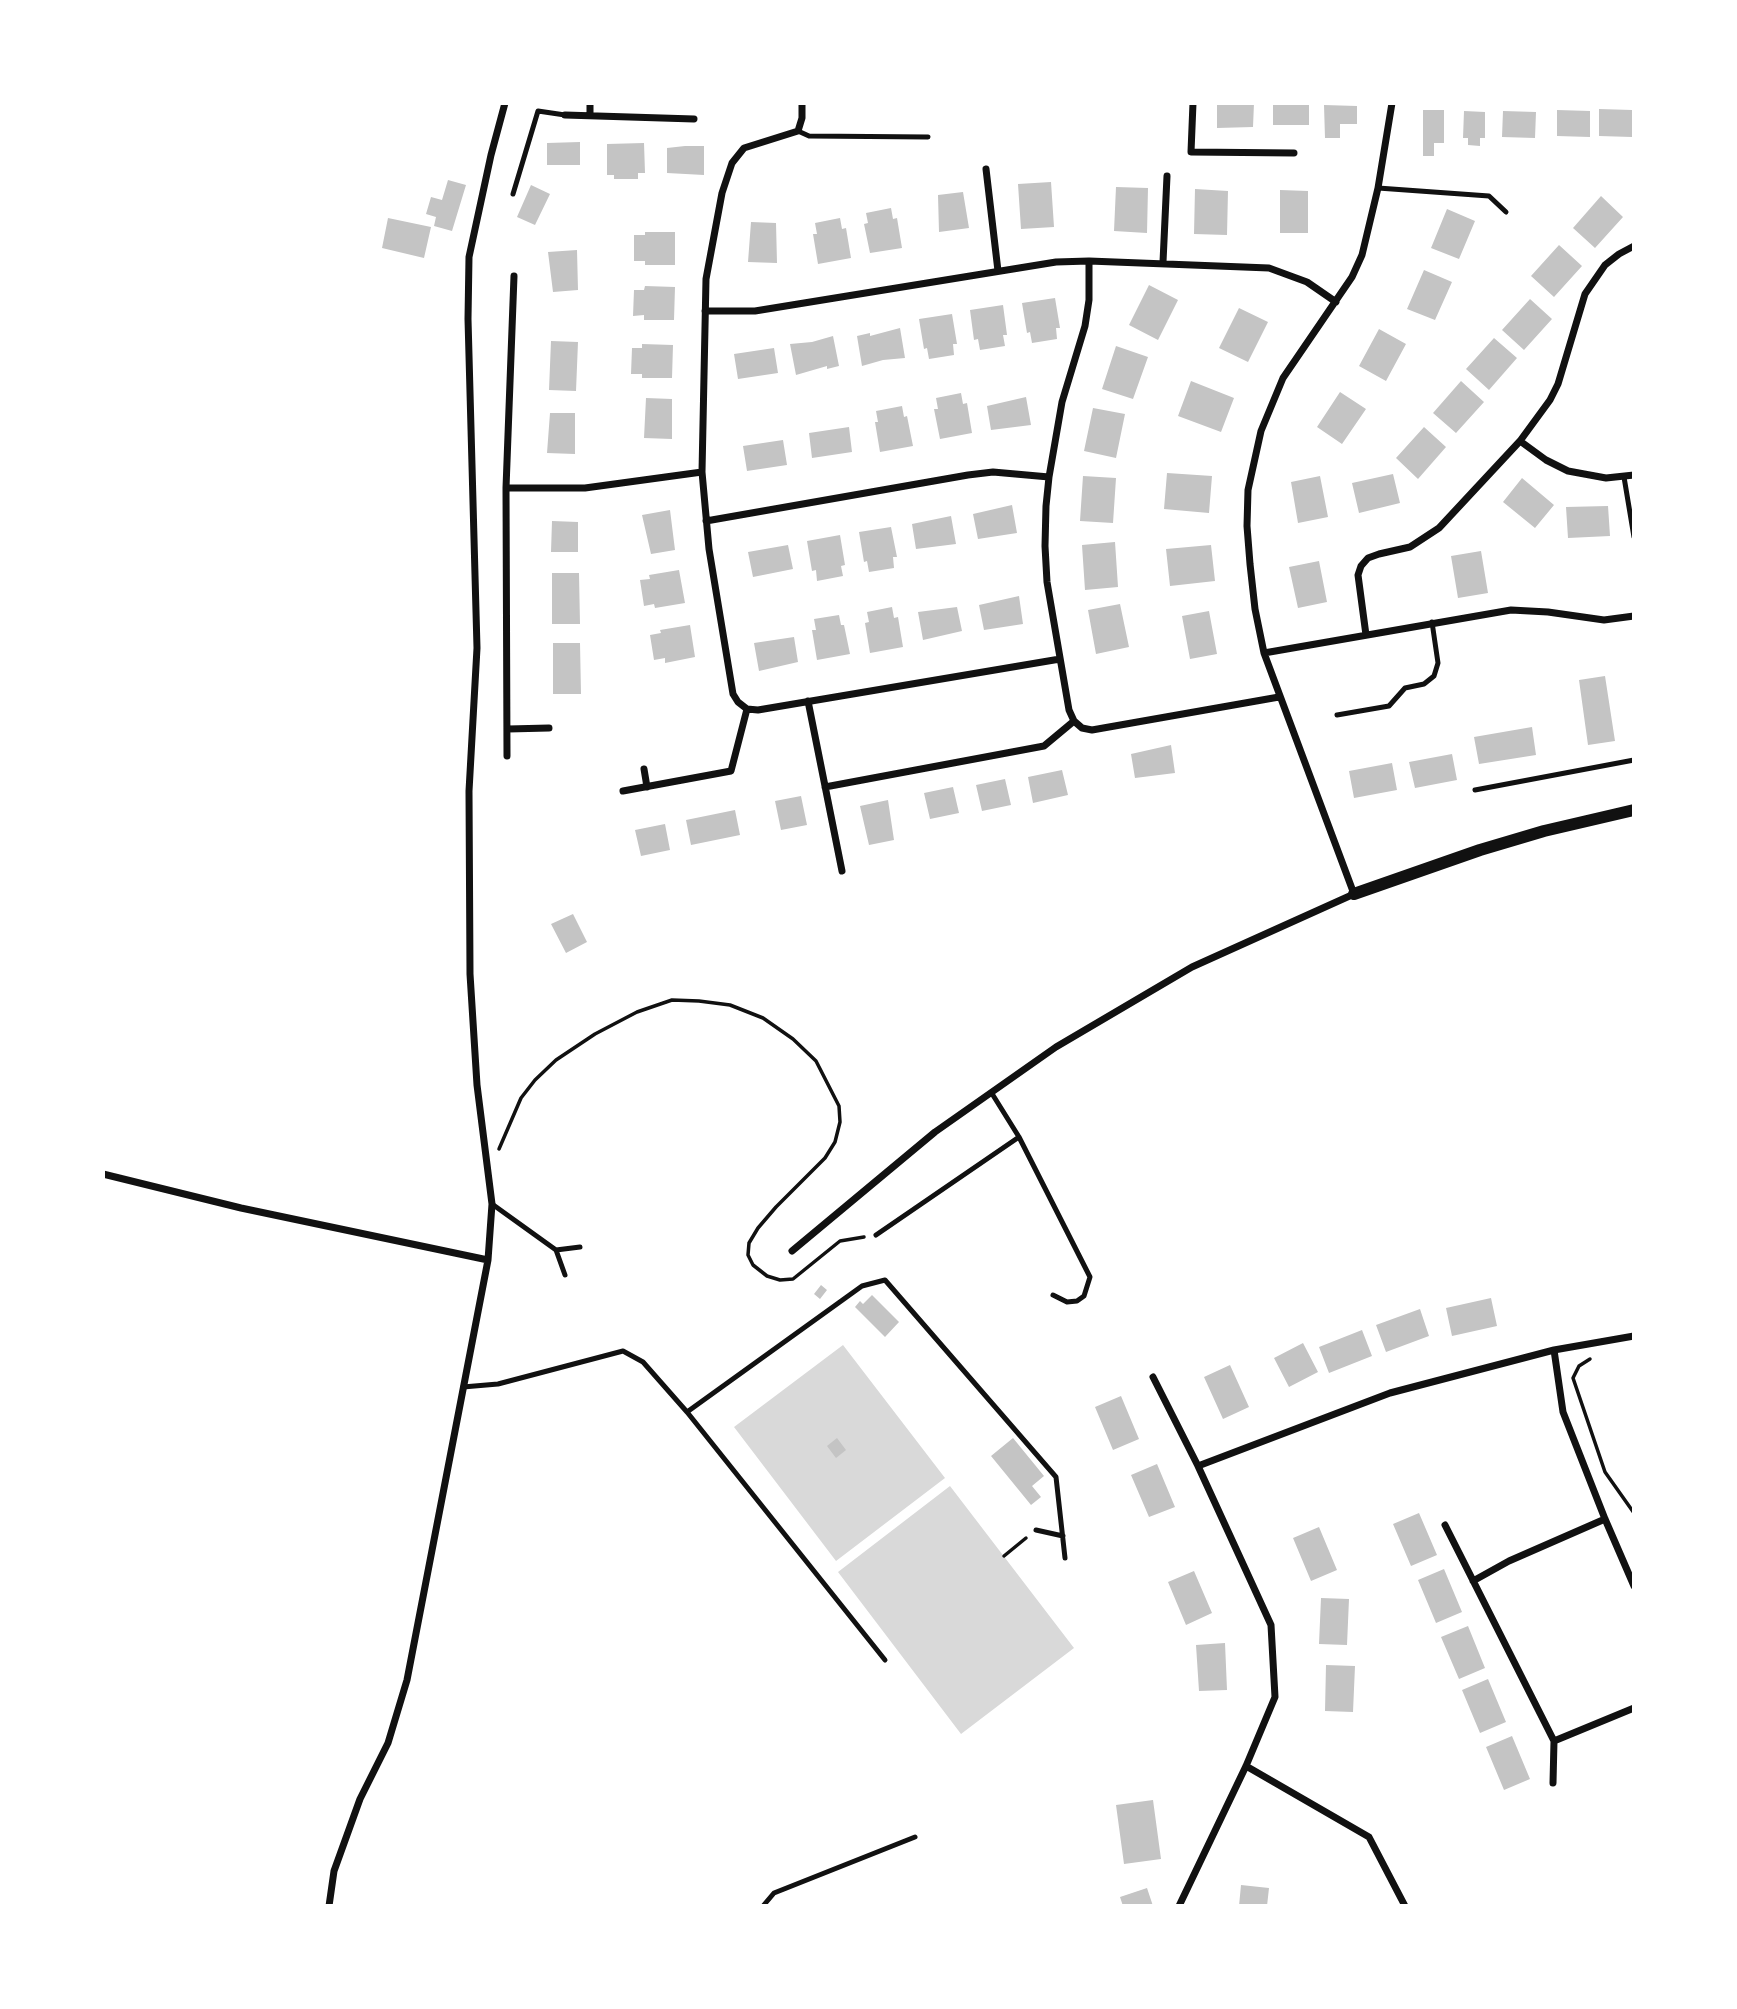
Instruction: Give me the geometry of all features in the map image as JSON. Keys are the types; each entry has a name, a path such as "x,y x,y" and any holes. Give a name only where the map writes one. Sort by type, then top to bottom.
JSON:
{"street":[{"path":"329,1906 334,1871 360,1800 388,1743 407,1680 488,1260 492,1204 477,1085 470,974 469,791 477,648 468,318 469,257 505,103"},
{"path":"590,103 590,115"},
{"path":"802,103 799,131 744,148 732,163 722,193 706,279 702,472 706,521 733,694 747,709 758,710 1060,659"},
{"path":"1193,103 1191,152 1294,153"},
{"path":"1354,894 1264,653 1255,609 1247,526 1248,490 1261,431 1283,378 1315,327 1352,278 1363,255 1378,188 1392,103"},
{"path":"565,115 694,119"},
{"path":"986,169 998,271"},
{"path":"1163,262 1167,176"},
{"path":"1366,635 1359,576 1361,566 1368,558 1410,547 1439,528 1520,441 1550,400 1558,384 1585,293 1605,265 1634,246"},
{"path":"705,311 755,311 1056,262 1089,261 1269,268 1307,282 1336,302"},
{"path":"1089,261 1089,300 1085,326 1062,402 1049,477 1045,546 1048,582 1069,710 1074,721 1082,728 1092,730 1279,697"},
{"path":"507,756 506,488 514,276"},
{"path":"1520,441 1546,460 1568,471 1589,477 1634,475"},
{"path":"506,488 586,488 702,472"},
{"path":"706,521 968,475 993,472 1049,477"},
{"path":"1264,653 1511,610 1604,620 1634,616"},
{"path":"808,701 842,871"},
{"path":"622,791 731,771 747,709"},
{"path":"825,787 1044,746 1074,721"},
{"path":"508,729 549,728"},
{"path":"644,769 647,787"},
{"path":"792,1251 934,1132 1101,1018 1192,967 1354,894 1518,839 1634,810"},
{"path":"103,1174 241,1208 488,1260"},
{"path":"1198,1466 1390,1393 1554,1350 1634,1336"},
{"path":"1554,1350 1563,1412 1634,1586"},
{"path":"1153,1377 1272,1625 1275,1697 1179,1906"},
{"path":"1473,1581 1509,1561 1605,1520"},
{"path":"1445,1525 1554,1741 1553,1783"},
{"path":"1554,1741 1634,1708"},
{"path":"1245,1766 1369,1837 1405,1906"}],"lane":[{"path":"513,194 538,111 565,115"},
{"path":"799,131 809,136 928,137"},
{"path":"1378,188 1489,196 1506,212"},
{"path":"1625,477 1634,537"},
{"path":"1338,715 1390,706 1405,688 1424,684 1434,676 1438,663 1432,622"},
{"path":"1475,790 1634,760"},
{"path":"992,1092 1019,1137 1090,1277 1084,1296 1077,1301 1067,1302 1053,1295"},
{"path":"876,1235 1019,1137"},
{"path":"492,1204 556,1250 565,1275"},
{"path":"556,1250 580,1247"},
{"path":"687,1412 862,1286 886,1280 1056,1477 1065,1558"},
{"path":"463,1387 498,1384 623,1351 643,1362 687,1412 885,1660"},
{"path":"1036,1531 1063,1536"},
{"path":"763,1906 774,1893 915,1837"}],"path":[{"path":"487,1154 501,1148 522,1098 535,1080 556,1060 595,1034 636,1012 672,1000 699,1000 730,1005 763,1018 801,1046 816,1061 839,1107 840,1122 835,1142 825,1158 776,1206 748,1243 748,1255 753,1265 767,1276 780,1280 793,1279 804,1273 840,1241 876,1235"},
{"path":"1600,1357 1589,1359 1579,1366 1573,1378 1605,1472 1634,1513"},
{"path":"1004,1556 1036,1531"}],"shaded area":[{"path":"843,1345 945,1478 836,1561 734,1427"},
{"path":"950,1486 1074,1648 961,1734 838,1572"}],"building":[{"path":"1217,103 1254,103 1253,127 1217,128"},
{"path":"1273,103 1309,103 1309,125 1273,125"},
{"path":"1324,105 1357,106 1357,124 1340,124 1340,138 1325,138"},
{"path":"1599,109 1632,110 1632,137 1599,136"},
{"path":"1423,110 1444,110 1444,143 1434,143 1434,156 1423,156"},
{"path":"1557,110 1590,111 1590,137 1557,136"},
{"path":"1464,111 1485,112 1485,138 1480,138 1480,146 1468,145 1468,138 1463,138"},
{"path":"1503,111 1536,112 1535,138 1502,137"},
{"path":"580,142 580,165 547,165 547,143"},
{"path":"644,143 645,173 638,173 638,179 614,179 614,175 607,175 607,144"},
{"path":"704,146 704,175 667,173 667,148"},
{"path":"448,180 466,185 452,231 434,226 436,217 426,214 431,197 442,200"},
{"path":"1051,182 1054,227 1021,229 1018,184"},
{"path":"531,185 550,194 535,225 517,217"},
{"path":"1116,187 1148,188 1147,233 1114,231"},
{"path":"1195,189 1228,191 1227,235 1194,234"},
{"path":"1280,190 1308,191 1308,233 1280,233"},
{"path":"963,192 969,228 939,232 938,195"},
{"path":"1601,196 1623,217 1595,248 1573,228"},
{"path":"891,208 893,219 897,218 902,248 870,253 864,224 868,223 866,213"},
{"path":"1447,209 1475,221 1459,259 1431,248"},
{"path":"388,218 431,227 424,258 382,248"},
{"path":"840,218 842,229 846,228 851,258 818,264 813,234 817,234 815,223"},
{"path":"751,222 776,223 777,263 748,262"},
{"path":"645,232 675,232 675,265 645,265 645,261 634,261 634,235 645,235"},
{"path":"1559,245 1582,266 1554,297 1531,276"},
{"path":"577,250 578,290 553,292 548,252"},
{"path":"1424,270 1452,282 1435,320 1407,309"},
{"path":"1149,285 1178,300 1158,340 1129,325"},
{"path":"645,286 675,287 674,320 644,320 644,315 633,316 634,290 644,290"},
{"path":"1055,298 1060,328 1056,328 1057,339 1032,343 1030,332 1027,333 1022,303"},
{"path":"1530,299 1552,319 1524,350 1502,330"},
{"path":"1003,305 1007,335 1003,335 1005,346 980,350 978,339 974,340 970,310"},
{"path":"1239,308 1268,322 1248,362 1219,348"},
{"path":"952,314 957,344 953,344 954,355 929,359 927,348 924,349 919,319"},
{"path":"900,328 905,358 862,366 857,336 870,333 870,336"},
{"path":"1379,329 1406,344 1386,381 1359,366"},
{"path":"833,336 839,366 827,369 827,366 796,375 790,344"},
{"path":"1494,338 1517,358 1489,390 1466,369"},
{"path":"551,341 578,342 576,391 549,390"},
{"path":"642,344 673,345 672,378 642,378 642,374 631,374 632,348 642,348"},
{"path":"1116,346 1148,357 1133,399 1102,389"},
{"path":"774,348 778,373 738,379 734,354"},
{"path":"1191,381 1234,398 1221,432 1178,416"},
{"path":"1461,381 1484,402 1456,433 1433,413"},
{"path":"1340,392 1366,409 1342,444 1317,427"},
{"path":"961,393 963,404 967,403 972,433 940,439 934,409 938,409 936,398"},
{"path":"1026,397 1031,425 991,430 987,406"},
{"path":"646,398 672,399 672,439 644,438"},
{"path":"902,406 904,417 907,416 913,446 880,452 876,411"},
{"path":"1093,408 1125,414 1116,458 1084,451"},
{"path":"550,413 575,413 575,454 547,453"},
{"path":"849,427 852,452 812,458 809,433"},
{"path":"1424,427 1446,447 1418,479 1396,458"},
{"path":"783,440 787,465 747,471 743,446"},
{"path":"1167,473 1212,476 1209,513 1164,509"},
{"path":"1393,474 1400,503 1359,513 1352,483"},
{"path":"1083,476 1116,478 1113,523 1080,521"},
{"path":"1320,476 1328,517 1298,523 1291,482"},
{"path":"1522,478 1554,505 1535,528 1503,502"},
{"path":"1012,505 1017,533 978,539 973,514"},
{"path":"1608,506 1610,536 1568,538 1566,507"},
{"path":"670,510 675,550 651,554 642,515"},
{"path":"951,516 956,544 916,549 912,524"},
{"path":"552,521 578,522 578,552 551,552"},
{"path":"891,527 897,557 893,557 894,568 869,572 867,561 864,562 859,532"},
{"path":"840,535 845,565 841,566 843,576 817,581 816,570 812,571 807,541"},
{"path":"1115,542 1118,587 1085,590 1082,545"},
{"path":"788,545 793,569 753,577 748,552"},
{"path":"1211,545 1215,581 1170,586 1166,549"},
{"path":"1481,551 1488,593 1458,598 1451,556"},
{"path":"1319,561 1327,602 1298,608 1289,567"},
{"path":"679,570 685,603 655,608 654,604 644,606 640,580 650,579 649,575"},
{"path":"552,573 579,573 580,624 552,624"},
{"path":"1019,596 1023,624 984,630 979,605"},
{"path":"1120,604 1129,647 1096,654 1088,610"},
{"path":"892,607 894,618 898,617 903,647 870,653 865,623 869,622 867,612"},
{"path":"957,607 962,631 923,640 918,612"},
{"path":"1209,611 1217,654 1190,659 1182,616"},
{"path":"839,615 850,654 817,660 812,630 816,630 814,619"},
{"path":"690,625 695,657 665,663 665,658 654,660 650,635 661,633 660,630"},
{"path":"794,637 798,662 759,671 754,643"},
{"path":"553,643 580,643 581,694 553,694"},
{"path":"1605,676 1615,741 1588,745 1579,680"},
{"path":"1532,727 1536,755 1479,764 1474,737"},
{"path":"1171,745 1175,773 1135,778 1131,754"},
{"path":"1452,754 1457,780 1415,788 1409,762"},
{"path":"1392,763 1397,790 1354,798 1349,771"},
{"path":"1062,770 1068,795 1033,803 1028,777"},
{"path":"1005,779 1011,805 982,811 976,785"},
{"path":"953,787 959,813 930,819 924,793"},
{"path":"801,796 807,825 781,830 775,801"},
{"path":"888,800 894,840 869,845 860,806"},
{"path":"735,810 740,835 691,845 686,820"},
{"path":"665,824 670,850 641,856 635,830"},
{"path":"573,914 587,942 566,953 551,924"},
{"path":"821,1285 827,1290 820,1299 814,1294"},
{"path":"872,1295 899,1322 885,1337 855,1307 860,1301 863,1304"},
{"path":"1491,1298 1497,1326 1452,1336 1446,1308"},
{"path":"1420,1309 1429,1336 1386,1352 1376,1325"},
{"path":"1362,1330 1372,1356 1329,1373 1319,1347"},
{"path":"1303,1343 1318,1372 1289,1387 1274,1358"},
{"path":"1230,1365 1249,1407 1223,1419 1204,1377"},
{"path":"1121,1396 1139,1439 1113,1450 1095,1407"},
{"path":"837,1438 846,1450 836,1458 827,1446"},
{"path":"1013,1438 1044,1476 1032,1486 1041,1497 1031,1505 991,1456"},
{"path":"1157,1464 1175,1507 1149,1517 1131,1475"},
{"path":"1419,1513 1437,1555 1411,1566 1393,1524"},
{"path":"1319,1527 1337,1570 1311,1581 1293,1538"},
{"path":"1444,1569 1462,1612 1436,1623 1418,1580"},
{"path":"1194,1571 1212,1613 1186,1625 1168,1582"},
{"path":"1321,1598 1349,1599 1347,1645 1319,1644"},
{"path":"1468,1626 1485,1668 1459,1679 1441,1637"},
{"path":"1225,1643 1227,1690 1199,1691 1196,1645"},
{"path":"1326,1665 1355,1666 1353,1712 1325,1711"},
{"path":"1488,1679 1506,1722 1480,1733 1462,1690"},
{"path":"1512,1736 1530,1779 1504,1790 1486,1747"},
{"path":"1153,1800 1161,1859 1124,1864 1116,1805"},
{"path":"1241,1885 1269,1888 1267,1906 1239,1906"},
{"path":"1147,1888 1153,1906 1123,1906 1120,1897"}]}
